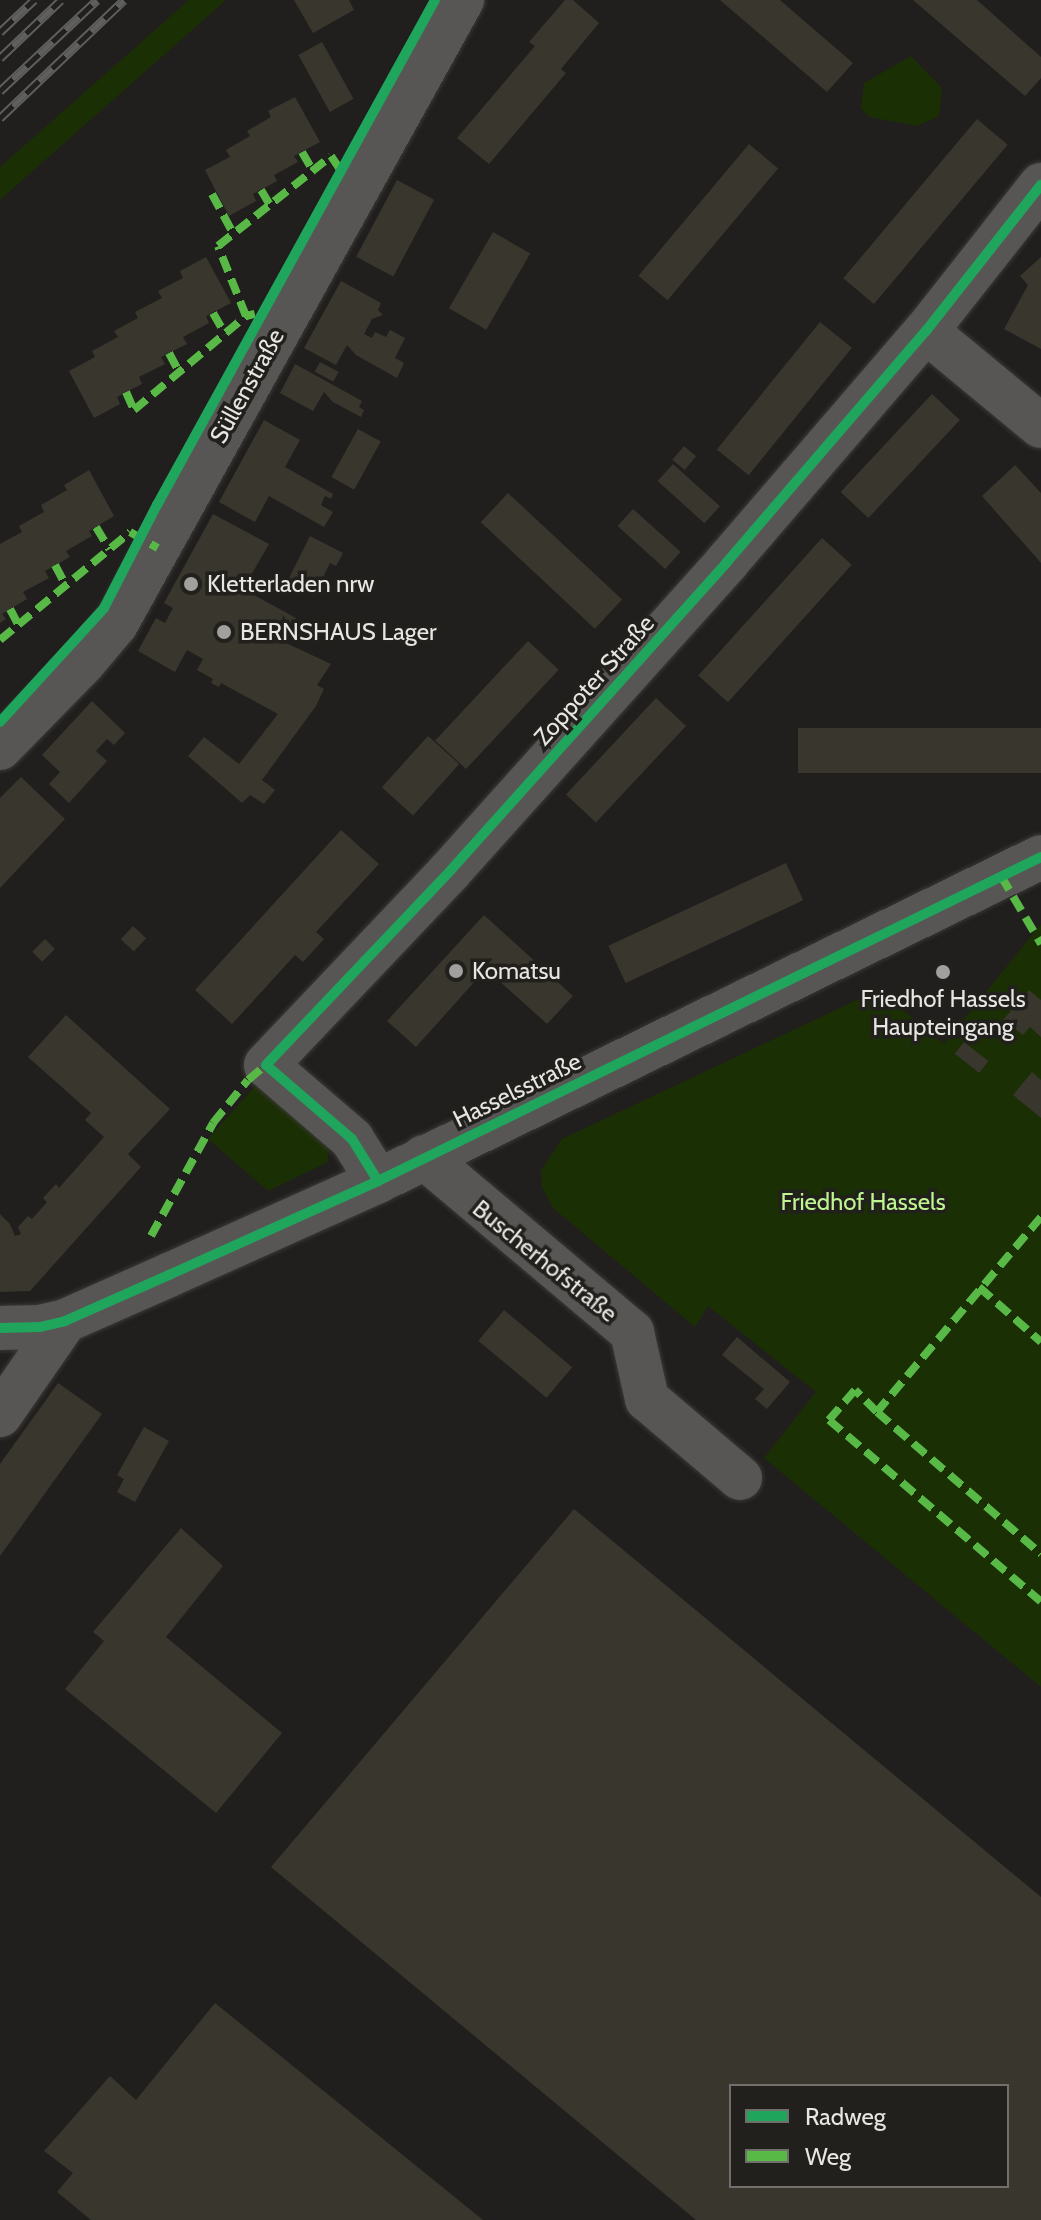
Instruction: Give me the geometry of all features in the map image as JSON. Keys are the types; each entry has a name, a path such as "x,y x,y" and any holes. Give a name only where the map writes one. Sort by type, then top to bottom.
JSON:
{"street":[{"name":"Süllenstraße","path":"0,748 83,663 116,624 462,0"},
{"name":"Zoppoter Straße","path":"378,1181 352,1139 266,1065 450,871 727,562 926,331 1041,185"},
{"path":"926,331 1041,426"},
{"name":"Hasselsstraße","path":"0,1328 40,1327 65,1321 378,1181 1041,857"},
{"name":"Buscherhofstraße","path":"424,1157 460,1191 632,1332 647,1399 740,1478"},
{"path":"5,1391 65,1321"}],"green space":[{"path":"189,0 226,0 0,200 0,167"},
{"path":"911,56 942,88 939,116 917,126 870,117 861,109 864,83"},
{"name":"Friedhof Hassels","path":"1041,924 1041,1687 764,1458 816,1392 708,1306 695,1327 553,1208 542,1187 541,1170 562,1139 878,990 944,1044"},
{"path":"258,1083 328,1147 328,1162 268,1191 208,1139"}],"building":[{"path":"294,0 349,0 354,10 313,33"},
{"path":"565,0 573,0 599,23 561,69 566,73 489,164 457,138 535,46 529,42"},
{"path":"720,0 780,0 853,63 827,92"},
{"path":"913,0 977,0 1041,57 1041,78 1025,96"},
{"path":"322,42 354,99 330,112 298,55"},
{"path":"295,97 320,142 294,156 298,162 274,175 277,181 253,194 256,201 229,216 205,170 230,157 226,150 250,136 247,131 271,117 268,111"},
{"path":"977,119 1008,145 874,304 843,278"},
{"path":"749,144 778,168 668,300 638,276"},
{"path":"397,180 434,200 393,277 356,257"},
{"path":"493,232 530,253 486,330 449,308"},
{"path":"206,257 231,303 206,316 209,323 183,337 187,344 161,357 165,364 139,377 142,384 117,397 120,404 94,418 69,371 95,357 92,351 118,337 114,331 138,318 135,312 162,298 158,291 183,278 180,271"},
{"path":"1041,257 1041,349 1004,329 1028,285 1020,276"},
{"path":"341,281 381,303 378,310 383,315 372,319 364,334 372,338 375,332 386,337 390,330 405,338 395,358 404,363 397,378 356,355 347,345 336,365 304,348"},
{"path":"820,322 852,348 749,475 717,449"},
{"path":"320,362 339,372 333,382 315,372"},
{"path":"295,364 362,401 359,407 364,410 361,417 333,402 324,392 313,411 280,393"},
{"path":"932,394 960,420 868,518 841,492"},
{"path":"264,420 300,440 285,467 333,494 331,499 325,496 321,505 333,512 324,527 269,496 255,522 219,502"},
{"path":"358,429 381,442 354,490 331,477"},
{"path":"684,446 696,456 685,470 672,460"},
{"path":"673,464 720,506 704,523 658,481"},
{"path":"1015,465 1041,493 1041,563 982,496"},
{"path":"89,470 114,516 89,531 92,536 66,551 70,557 45,571 49,578 23,592 27,599 2,614 6,619 0,623 0,544 22,532 19,526 44,512 41,505 67,490 64,485"},
{"path":"508,493 622,599 595,629 481,522"},
{"path":"633,509 681,552 665,569 618,526"},
{"path":"213,514 269,544 243,589 296,618 284,642 331,664 317,685 324,689 316,706 262,780 275,790 264,804 250,795 242,803 188,756 204,737 239,764 278,714 221,683 219,687 211,683 213,679 197,670 203,659 187,650 175,672 138,651 156,618 165,623 173,608 164,603"},
{"path":"310,536 343,553 336,566 330,563 314,596 287,582"},
{"path":"822,538 852,565 728,702 698,675"},
{"path":"528,641 559,670 466,769 435,740"},
{"path":"656,698 686,726 596,823 566,795"},
{"path":"92,701 125,733 114,745 107,739 96,751 107,761 69,803 49,784 60,772 42,755"},
{"path":"798,728 1041,728 1041,773 798,773"},
{"path":"428,736 459,764 413,815 382,787"},
{"path":"21,777 65,819 0,888 0,798"},
{"path":"341,830 379,864 316,932 324,939 303,962 295,955 232,1024 195,990"},
{"path":"786,863 803,900 626,983 608,946"},
{"path":"484,915 573,996 547,1024 486,969 416,1047 387,1021"},
{"path":"133,926 146,938 134,951 121,939"},
{"path":"45,939 55,949 42,962 32,952"},
{"path":"1029,990 1041,1000 1041,1037 1030,1027 1023,1035 1003,1020"},
{"path":"66,1015 170,1109 128,1154 141,1167 30,1291 0,1292 0,1214 10,1224 15,1236 21,1234 18,1227 28,1216 32,1219 47,1202 43,1198 56,1184 59,1188 104,1137 85,1120 91,1113 28,1057"},
{"path":"964,1042 988,1061 979,1073 955,1054"},
{"path":"1032,1072 1041,1080 1041,1118 1013,1095"},
{"path":"504,1310 572,1367 546,1398 478,1341"},
{"path":"737,1337 790,1382 767,1409 755,1399 764,1389 722,1355"},
{"path":"58,1383 102,1414 0,1556 0,1464"},
{"path":"144,1427 169,1441 135,1502 117,1492 124,1479 117,1475"},
{"path":"574,1509 1041,1897 1041,2220 696,2220 271,1867"},
{"path":"181,1528 223,1566 166,1637 282,1733 216,1813 65,1689 104,1641 93,1632"},
{"path":"215,2003 483,2220 91,2220 57,2192 73,2173 44,2151 110,2076 136,2100"}],"railway":[{"path":"0,32 34,0"},
{"path":"0,58 61,0"},
{"path":"0,91 97,0"},
{"path":"0,118 124,0"}],"marked path":[{"path":"302,152 313,171"},
{"path":"246,316 218,246 331,156 341,171"},
{"path":"261,190 270,205"},
{"path":"212,194 234,235"},
{"path":"213,313 225,334"},
{"path":"126,392 134,410 246,316 255,314"},
{"path":"169,353 179,372"},
{"path":"96,527 109,549"},
{"path":"0,640 130,532 158,548"},
{"path":"55,565 65,584"},
{"path":"10,609 18,624"},
{"path":"1001,876 1041,944"},
{"path":"151,1236 213,1123 248,1080 266,1065"},
{"path":"1041,1217 877,1412 1041,1554"},
{"path":"979,1287 1041,1342"},
{"path":"877,1412 855,1390 829,1420 1041,1602"}],"cycle path":[{"path":"0,722 104,608 157,505 435,0"},
{"path":"378,1181 352,1139 266,1065 450,871 727,562 926,331 1041,185"},
{"path":"0,1328 40,1327 65,1321 378,1181 1041,857"}],"place":[{"name":"Kletterladen nrw","path":"191,584"},
{"name":"BERNSHAUS Lager","path":"224,632"},
{"name":"Komatsu","path":"456,971"},
{"name":"Friedhof Hassels Haupteingang","path":"943,972"}]}
